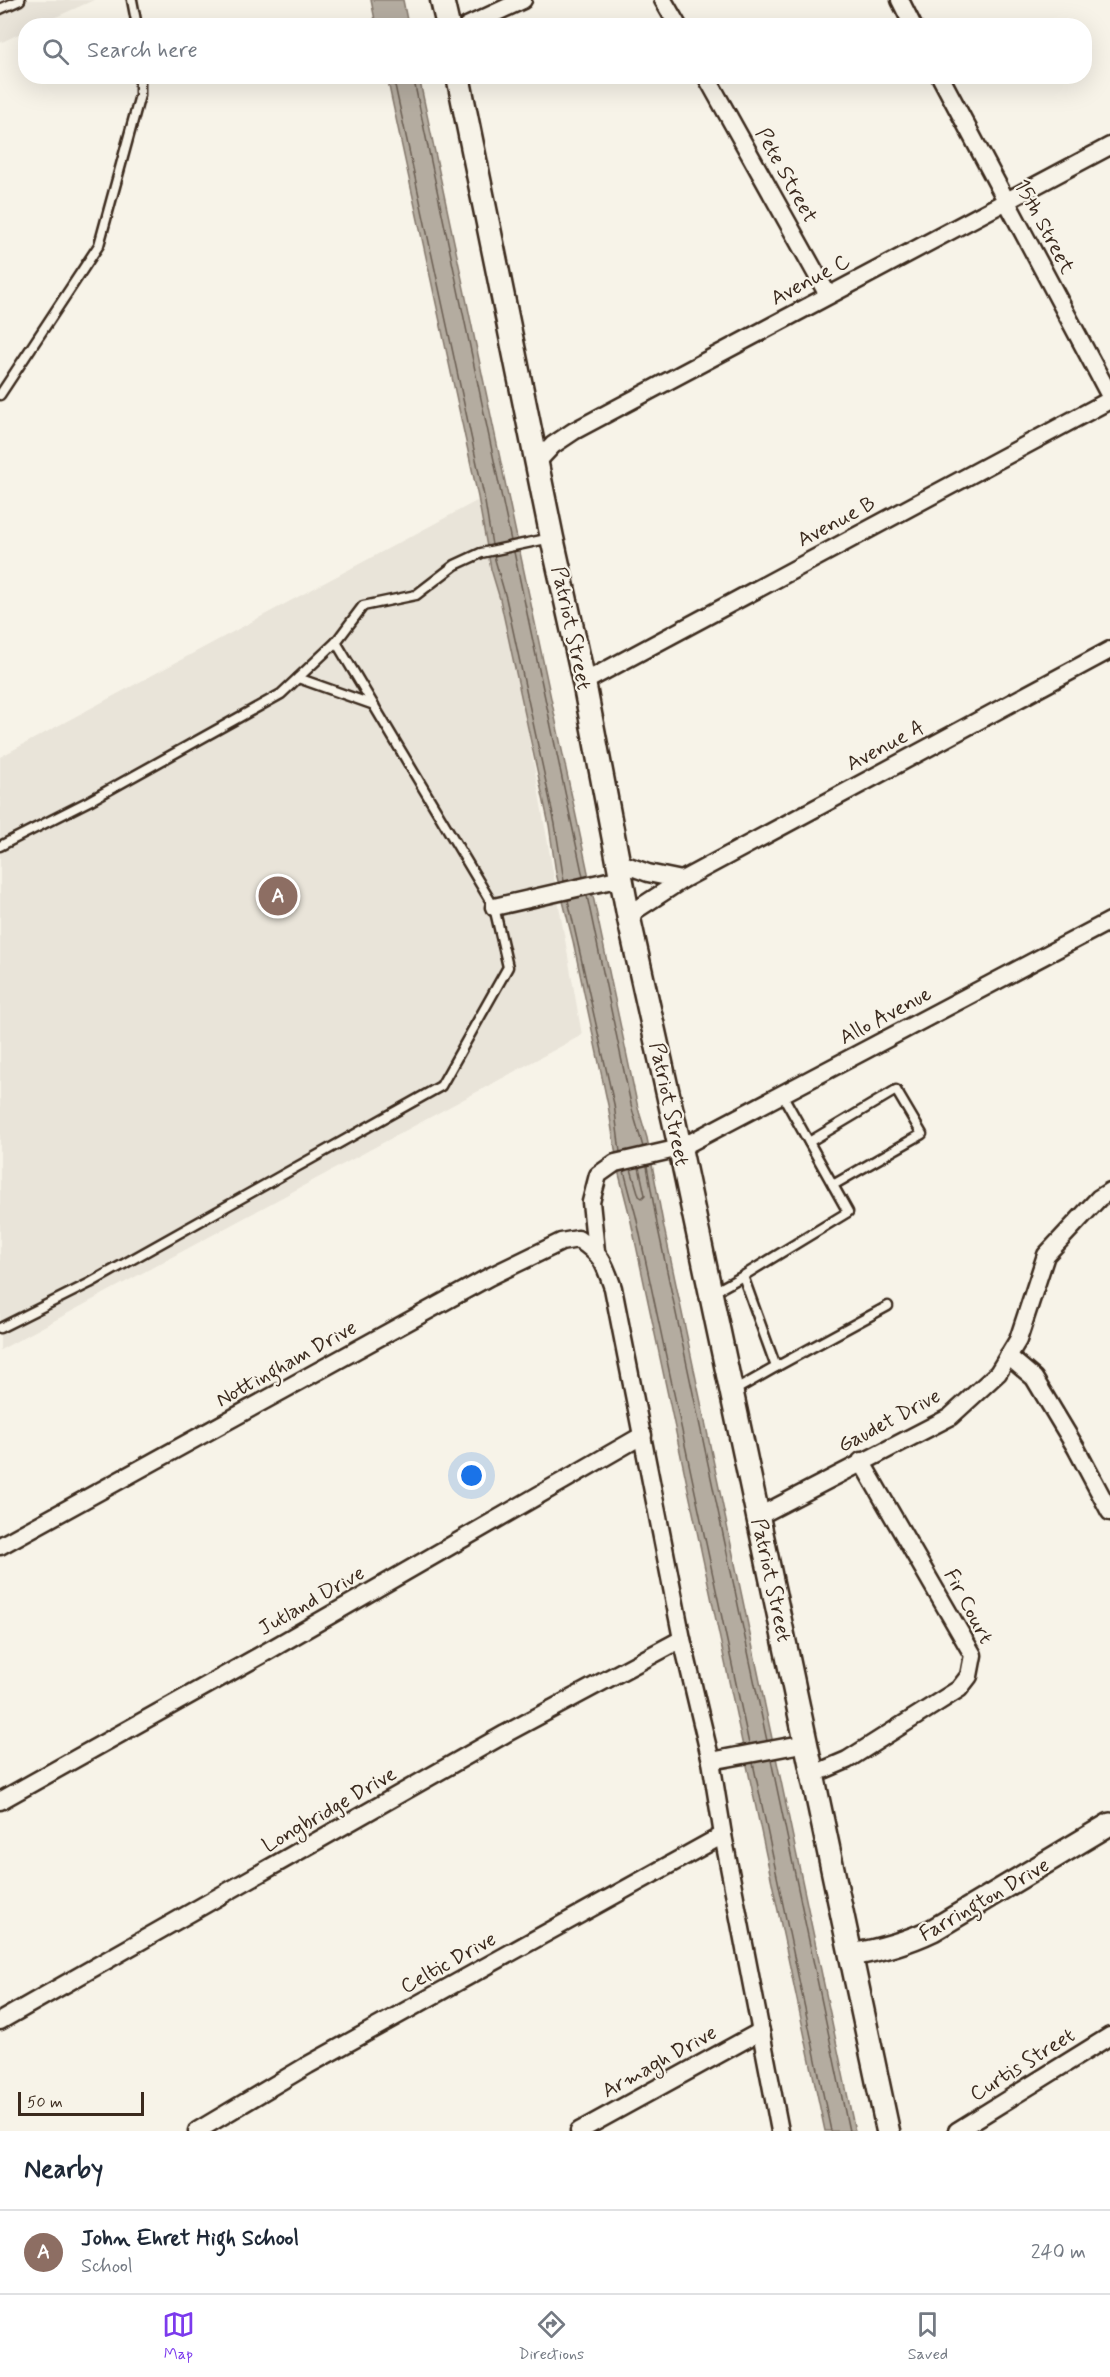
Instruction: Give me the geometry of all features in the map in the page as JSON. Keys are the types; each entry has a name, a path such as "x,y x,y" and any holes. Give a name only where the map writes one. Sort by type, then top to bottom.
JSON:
{"main road":[{"path":"442,0 445,18"},
{"name":"Patriot Street","path":"460,84 537,462 542,540 584,682 614,874 629,919 669,1151 711,1293 759,1516 801,1745 814,1774 888,2131"}],"street":[{"path":"484,18 523,0"},
{"path":"663,0 673,18"},
{"path":"900,0 909,18"},
{"name":"Pete Street","path":"710,84 828,294"},
{"name":"15th Street","path":"944,84 1110,398"},
{"name":"Avenue C","path":"537,462 553,445 574,431 1110,146"},
{"name":"Avenue B","path":"584,682 1110,398"},
{"name":"Avenue A","path":"629,919 636,910 682,880 1110,650"},
{"path":"494,907 614,874 648,873 682,880"},
{"name":"Allo Avenue","path":"596,1251 591,1202 598,1175 615,1163 669,1151 1110,921"},
{"name":"Gaudet Drive","path":"759,1516 861,1461 950,1417 998,1373 1018,1340 1046,1255 1099,1198 1110,1191"},
{"name":"Nottingham Drive","path":"0,1546 489,1277 561,1242 578,1239 596,1251"},
{"path":"596,1251 606,1265 613,1288 682,1639 711,1761 780,2131"},
{"path":"1008,1356 1034,1378 1076,1448 1110,1512"},
{"name":"Jutland Drive","path":"0,1801 271,1650 643,1435"},
{"name":"Fir Court","path":"814,1774 847,1760 959,1689 969,1676 973,1655 861,1461"},
{"name":"Longbridge Drive","path":"0,2021 505,1734 682,1639"},
{"path":"711,1761 801,1745"},
{"name":"Farrington Drive","path":"851,1955 912,1941 1110,1824"},
{"name":"Celtic Drive","path":"197,2131 319,2059 723,1835"},
{"name":"Armagh Drive","path":"579,2131 760,2031"},
{"name":"Curtis Street","path":"957,2131 1110,2036"}],"lane":[{"path":"0,9 20,0"},
{"path":"132,0 135,18"},
{"path":"0,395 99,244 140,95 140,84"},
{"path":"0,846 89,801 281,694 336,642 363,606 416,595 455,565 481,553 542,540"},
{"path":"0,1328 90,1283 441,1086 508,967 494,907 336,642"},
{"path":"298,678 374,705"},
{"path":"809,1142 896,1090 922,1134 833,1185"},
{"path":"711,1293 848,1212 782,1094"},
{"path":"743,1276 776,1367"},
{"path":"732,1392 888,1306"}],"shaded area":[{"path":"0,0 94,0 54,18 18,18 18,34 0,43"},
{"path":"486,496 582,1035 0,1350 0,757"}],"water":[{"path":"371,0 403,0 407,18 375,18"},
{"path":"389,84 420,84 638,1108 647,1138 855,2131 825,2131 619,1174 608,1105 556,873 549,825 500,599 491,569 478,497"}],"place":[{"name":"John Ehret High School","path":"278,896"}]}
